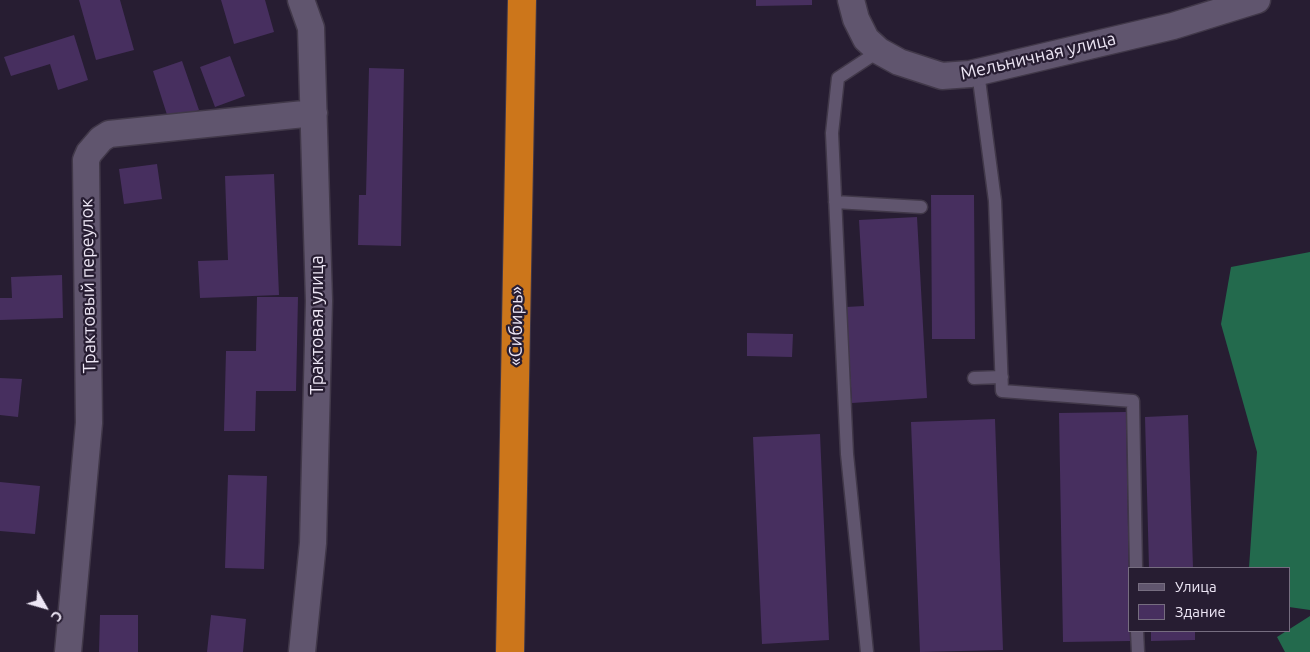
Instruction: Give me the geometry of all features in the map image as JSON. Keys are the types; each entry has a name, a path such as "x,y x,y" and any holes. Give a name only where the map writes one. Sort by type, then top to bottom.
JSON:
{"highway":[{"name":"«Сибирь»","path":"510,652 522,0"}],"street":[{"name":"Трактовая улица","path":"301,0 311,28 318,301 313,543 302,652"},
{"name":"Мельничная улица","path":"851,0 856,19 866,38 879,50 899,62 942,76 978,72 1173,26 1257,0"},
{"name":"Трактовый переулок","path":"68,652 89,423 86,160 89,153 101,138 109,134 314,113"}],"lane":[{"path":"866,652 847,454 832,133 838,78 879,50"},
{"path":"978,72 995,201 1002,391 1133,401 1136,567"},
{"path":"836,202 921,207"},
{"path":"974,378 1002,377"},
{"path":"1137,632 1138,652"}],"green space":[{"path":"1310,252 1310,610 1290,607 1290,567 1249,567 1257,452 1221,324 1231,267"},
{"path":"1310,616 1310,652 1285,652 1277,637 1285,632 1290,632 1290,629"}],"building":[{"path":"79,0 120,0 134,50 96,60"},
{"path":"221,0 265,0 274,32 234,44"},
{"path":"756,0 812,0 812,5 756,6"},
{"path":"74,35 88,80 58,90 50,64 11,76 4,57"},
{"path":"230,56 245,96 215,107 200,67"},
{"path":"182,61 199,110 169,121 153,71"},
{"path":"369,68 404,69 401,246 358,245 359,195 366,195"},
{"path":"157,164 162,199 124,204 119,169"},
{"path":"274,174 279,295 200,298 198,261 228,260 225,176"},
{"path":"931,195 974,195 975,339 932,339"},
{"path":"917,217 927,398 852,403 846,307 864,306 859,220"},
{"path":"62,275 63,318 0,320 0,298 12,298 11,277"},
{"path":"257,297 298,297 296,391 256,391 255,431 224,431 226,351 256,351"},
{"path":"747,333 793,334 792,357 747,356"},
{"path":"0,378 22,379 18,417 0,415"},
{"path":"1126,412 1128,632 1130,632 1130,641 1063,642 1059,413"},
{"path":"1188,415 1193,567 1149,567 1145,417"},
{"path":"995,419 1003,650 920,652 911,422"},
{"path":"820,434 829,640 762,644 753,437"},
{"path":"228,475 267,476 264,569 225,568"},
{"path":"0,482 40,486 35,534 0,531"},
{"path":"100,615 138,615 138,652 99,652"},
{"path":"211,615 246,619 243,652 207,652"},
{"path":"1151,632 1195,632 1195,640 1151,641"}]}
